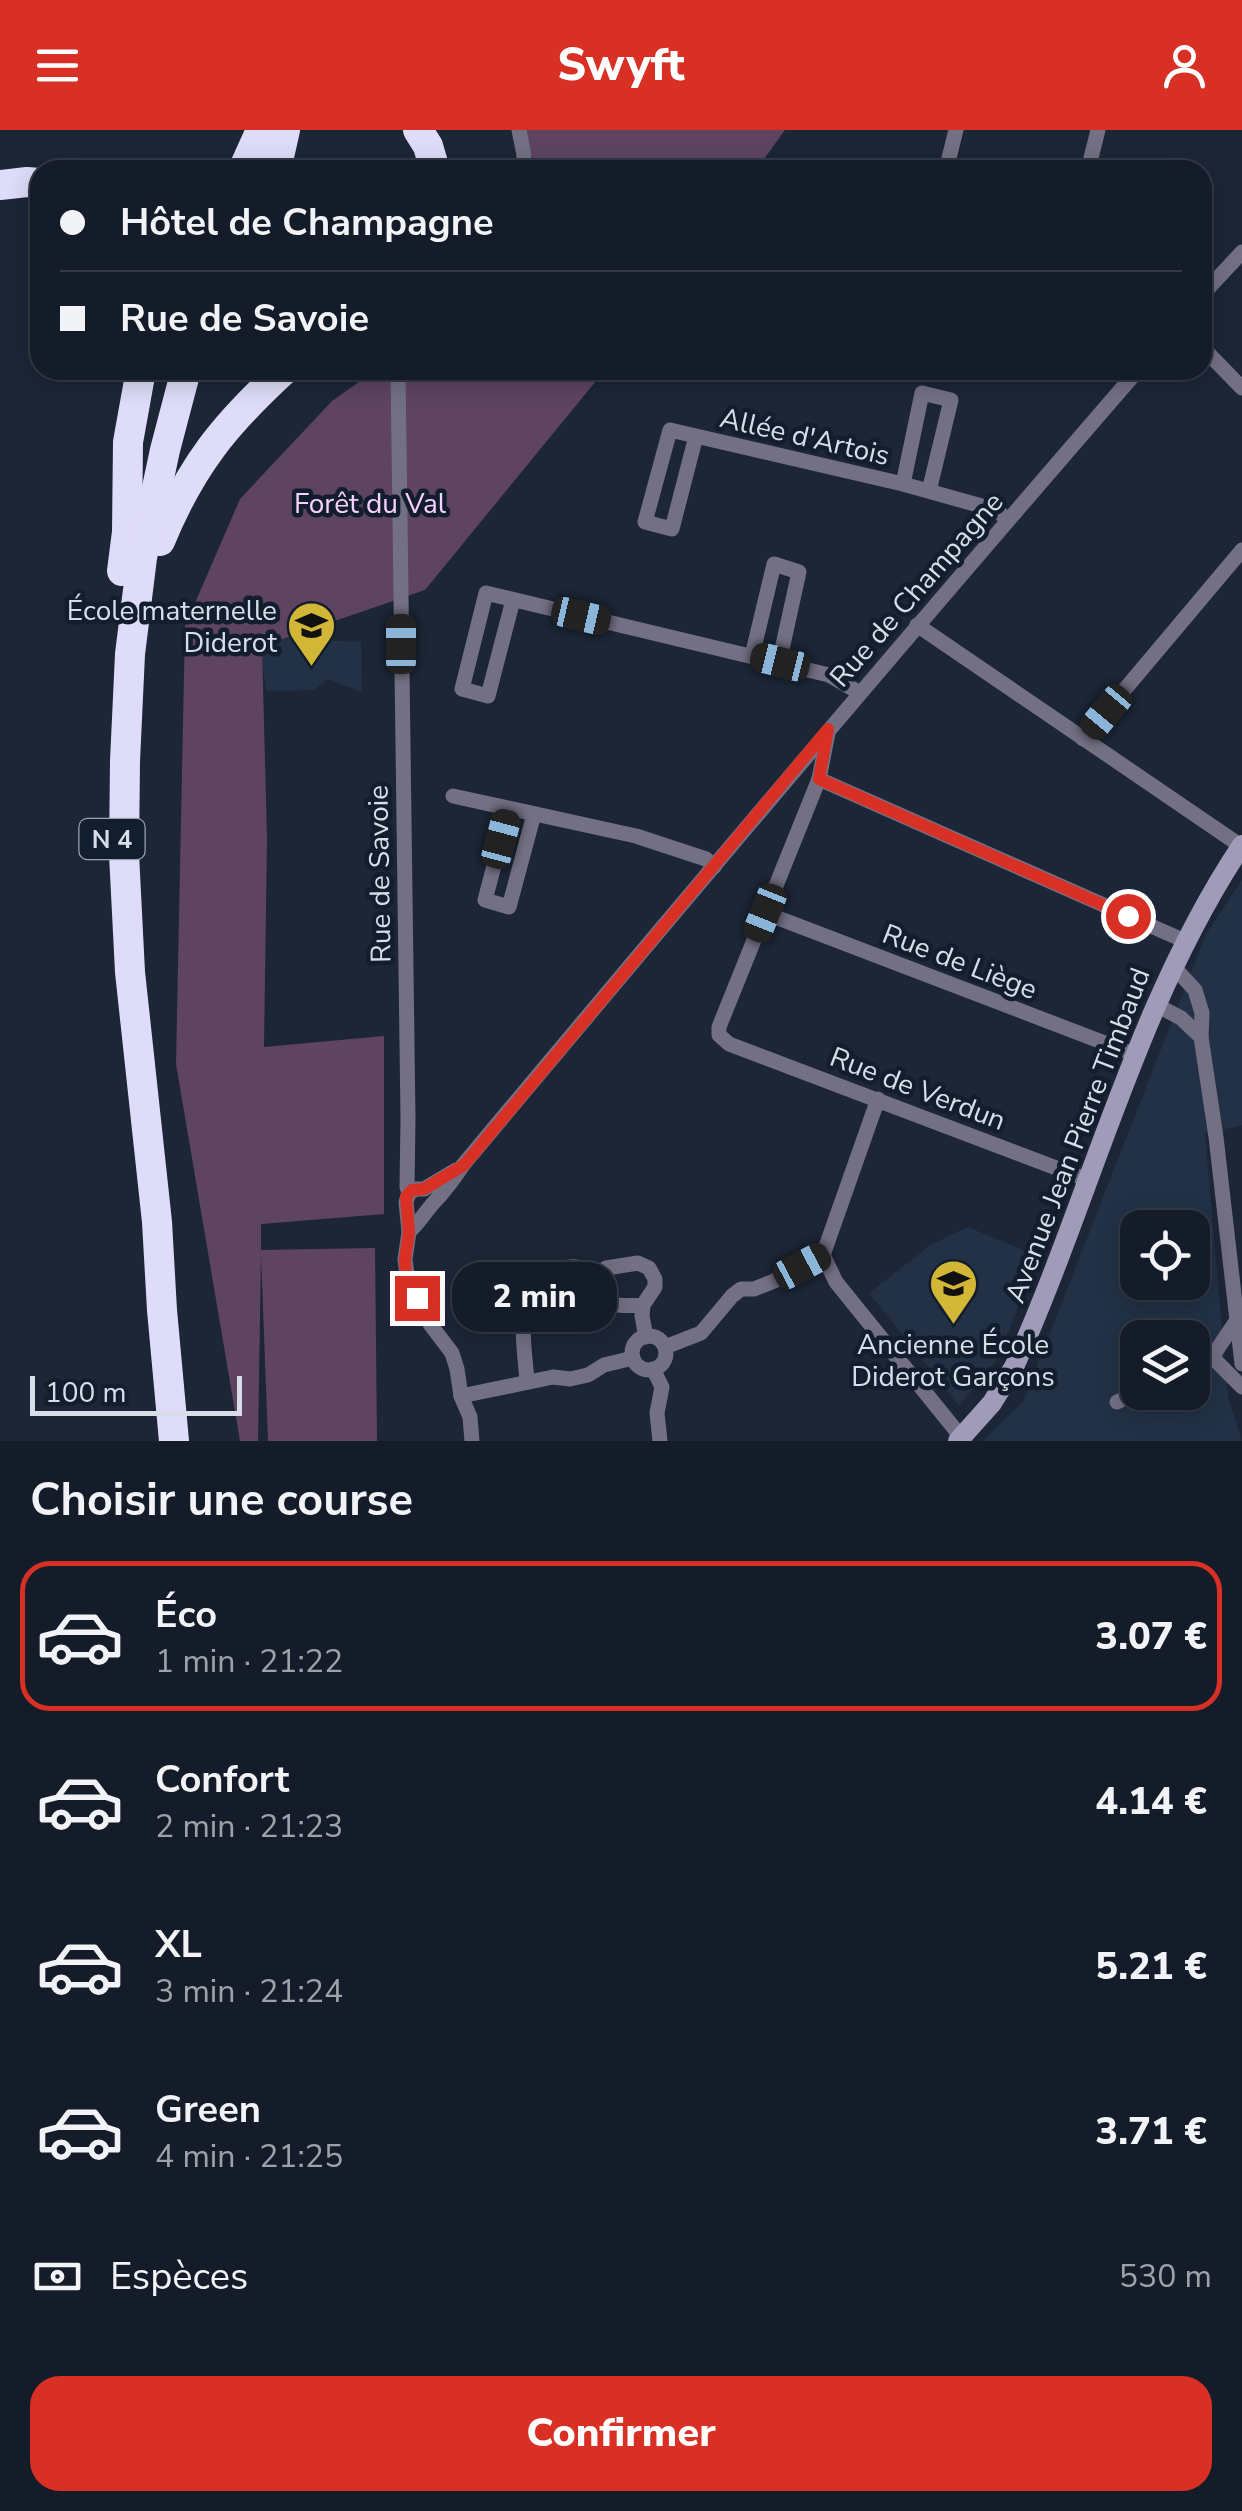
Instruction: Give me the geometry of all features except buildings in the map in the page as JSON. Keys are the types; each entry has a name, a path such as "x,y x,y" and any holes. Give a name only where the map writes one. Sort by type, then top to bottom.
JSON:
{"highway":[{"path":"248,160 261,130"},
{"path":"260,160 273,130"},
{"path":"278,160 285,130"},
{"path":"418,130 432,160"},
{"path":"432,130 445,160"},
{"path":"0,185 30,182"},
{"name":"N 4","path":"118,764 112,683 127,532 128,442 139,380"},
{"name":"N 4","path":"170,380 152,449 132,558 114,704 118,764 118,974 146,1224 162,1310 174,1441"},
{"name":"N 4","path":"118,764 142,558 183,380"},
{"name":"N 4","path":"118,764 146,594 160,540 179,495 198,464 222,432 274,380"}],"main road":[{"name":"Avenue Jean Pierre Timbaud","path":"960,1439 992,1403 1014,1367 1173,966 1242,846"}],"street":[{"path":"519,130 524,160"},
{"path":"948,160 956,130"},
{"path":"1090,160 1098,130"},
{"path":"1212,282 1242,252"},
{"path":"1212,357 1242,388"},
{"name":"Rue de Savoie","path":"398,380 406,1166 419,1182 420,1199 409,1232 406,1274 430,1324 452,1353 470,1417 472,1441"},
{"name":"Rue de Champagne","path":"420,1199 464,1165 916,625 1129,380"},
{"name":"Allée d'Artois","path":"903,484 922,394 951,400 929,491"},
{"name":"Allée d'Artois","path":"696,436 672,529 645,522 670,430 696,436 903,484 996,510 1008,520"},
{"path":"1084,738 1242,550"},
{"path":"752,656 774,564 799,572 780,662"},
{"path":"513,600 488,696 462,689 486,593 829,675 860,694"},
{"path":"916,625 1242,846"},
{"path":"765,913 819,779 828,729"},
{"path":"819,779 1185,941"},
{"path":"453,796 636,836 706,859 714,867"},
{"path":"509,809 486,900 509,907 534,814"},
{"name":"Rue de Verdun","path":"765,913 719,1036 729,1044 1088,1180"},
{"name":"Rue de Liège","path":"765,913 1136,1055"},
{"path":"1173,966 1190,982 1202,1012 1201,1038 1242,1364"},
{"path":"1156,1005 1181,1018 1201,1038"},
{"path":"665,1348 701,1333 732,1296 742,1290 774,1281 823,1255 878,1099"},
{"path":"823,1255 836,1282 960,1439"},
{"path":"643,1306 611,1305 600,1299 594,1290 606,1268 638,1263 649,1268 655,1287 643,1306 646,1337"},
{"path":"527,1382 526,1310 556,1274 570,1267 584,1269 598,1278"},
{"path":"1237,1320 1212,1357 1242,1387"},
{"path":"646,1337 655,1338 665,1348 662,1363 653,1369 643,1368 633,1358 634,1347 646,1337"},
{"path":"461,1396 553,1377 570,1379 633,1358"},
{"path":"653,1369 662,1387 657,1413 660,1441"}],"shaded area":[{"name":"École maternelle Diderot","path":"285,630 324,640 361,642 362,692 327,679 314,690 266,691 262,657"},
{"path":"1242,880 1242,1125 1205,1134 1228,1397 1242,1441 982,1441 1023,1402 1206,934"},
{"name":"Ancienne École Diderot Garçons","path":"968,1227 1038,1256 998,1358 959,1406 869,1293 932,1244"}],"green space":[{"path":"526,130 785,130 763,160 533,160"},
{"name":"Forêt du Val","path":"362,380 597,380 425,590 262,646 267,838 264,1047 384,1036 384,1214 261,1224 261,1250 375,1248 377,1441 268,1441 261,1255 258,1441 240,1441 176,1064 185,626 240,499 332,401"}],"place":[{"name":"École maternelle Diderot","path":"312,668"},
{"name":"Ancienne École Diderot Garçons","path":"953,1326"}],"route":[{"path":"417,1298 406,1274 406,1197 416,1188 424,1189 464,1165 828,729 819,779 1128,916"}]}
